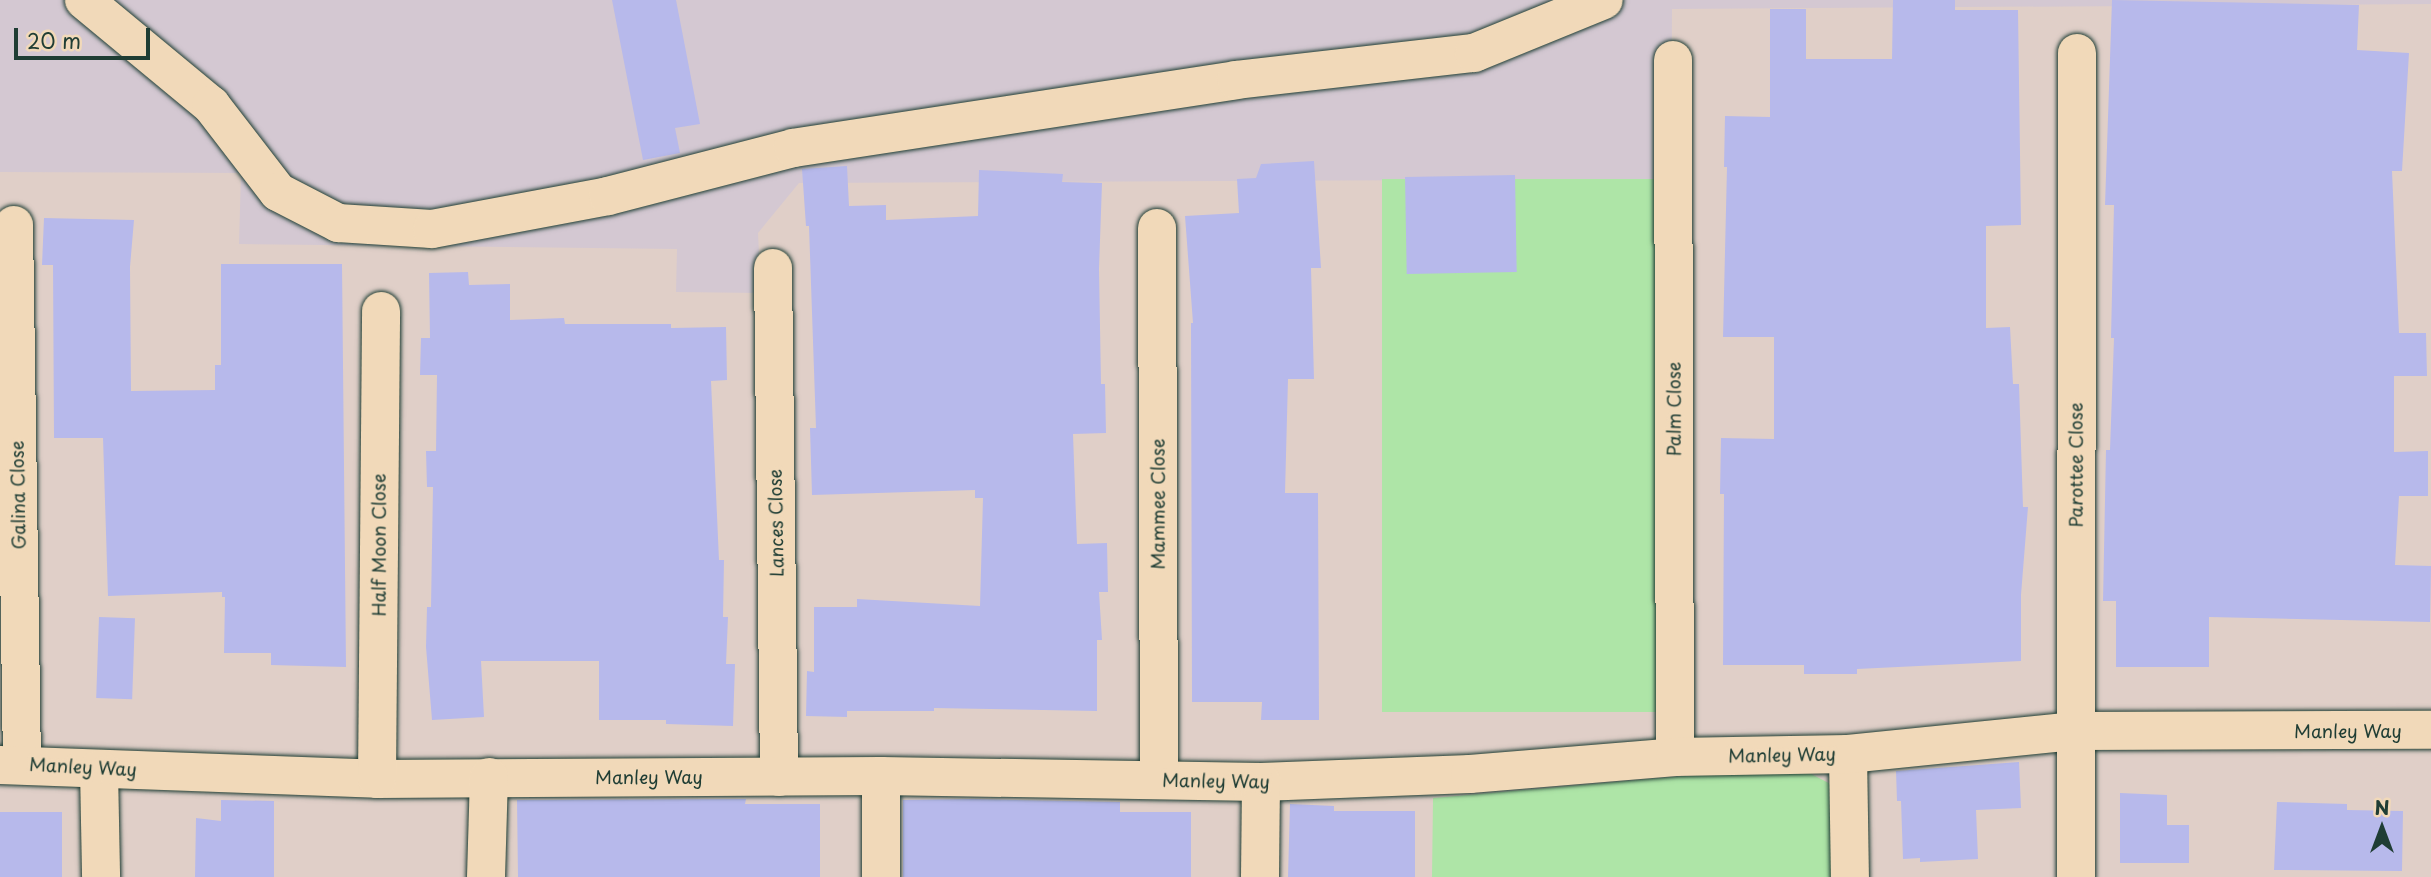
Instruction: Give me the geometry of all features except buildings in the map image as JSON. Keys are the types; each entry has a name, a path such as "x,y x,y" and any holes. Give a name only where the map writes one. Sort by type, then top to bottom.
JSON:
{"street":[{"path":"84,0 211,105 278,192 338,223 432,229 608,196 793,148 1236,80 1474,53 1604,0"},
{"name":"Parottee Close","path":"2076,877 2077,53"},
{"name":"Palm Close","path":"1673,60 1675,757"},
{"name":"Galina Close","path":"11,765 14,226"},
{"name":"Mammee Close","path":"1157,228 1159,780"},
{"name":"Lances Close","path":"773,268 779,777"},
{"name":"Half Moon Close","path":"377,779 381,311"},
{"name":"Manley Way","path":"11,765 377,779 881,776 1261,782 1470,774 1675,757 1848,754 2076,731 2431,730"},
{"path":"1848,754 1850,877"},
{"path":"99,769 101,877"},
{"path":"881,776 881,877"},
{"path":"486,877 489,777"},
{"path":"1260,877 1261,782"}],"shaded area":[{"path":"0,0 2431,0 2431,4 1672,9 1671,179 799,183 758,233 761,293 676,292 677,249 239,244 241,173 0,172"}],"green space":[{"path":"1382,179 1671,179 1671,712 1382,712"},
{"path":"1796,766 1844,791 1843,877 1432,877 1433,798"}]}
